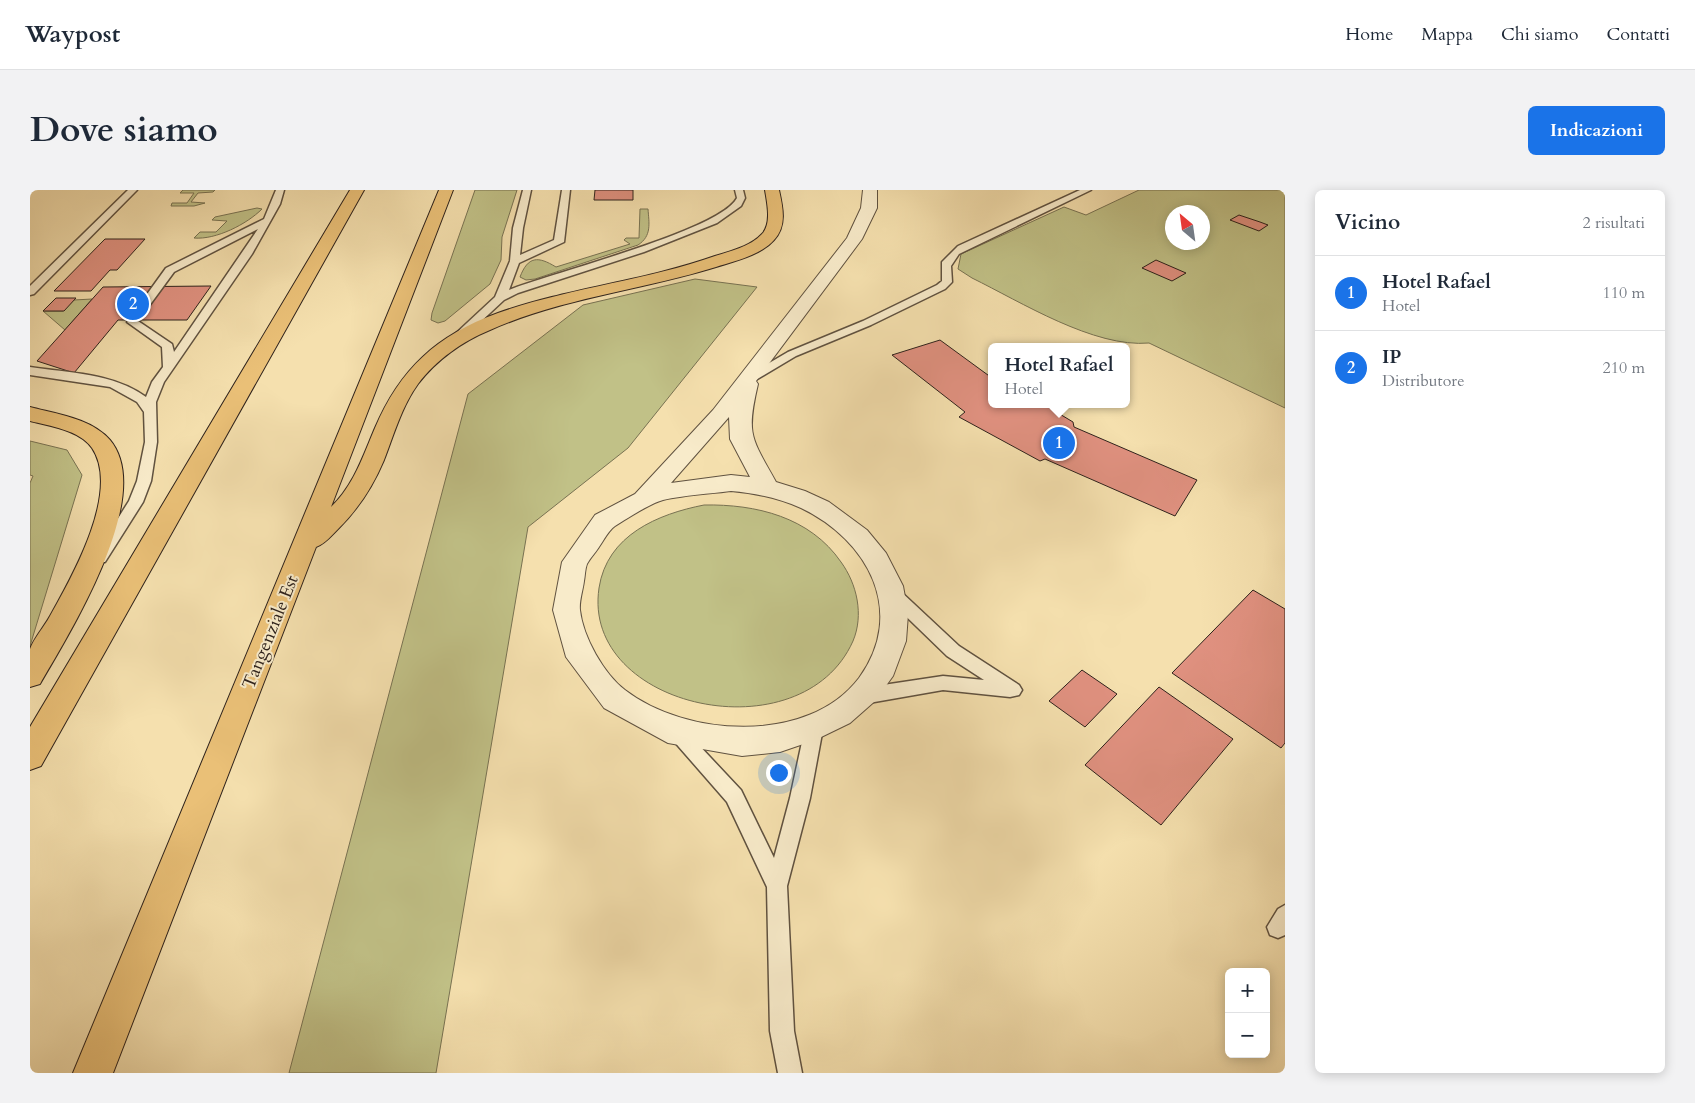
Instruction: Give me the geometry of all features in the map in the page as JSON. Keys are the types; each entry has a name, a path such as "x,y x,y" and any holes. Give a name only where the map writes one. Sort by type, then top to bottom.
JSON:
{"highway":[{"path":"30,756 356,190"},
{"name":"Tangenziale Est","path":"93,1073 446,190"},
{"path":"303,549 357,493 404,388 420,369 457,339 478,327 510,315 669,274 753,248 765,240 777,222 772,190"},
{"path":"30,414 84,431 103,446 109,460 112,478 112,499 100,538 79,591 30,675"}],"street":[{"path":"645,498 708,429 750,378 854,238 869,208 870,190"},
{"path":"750,378 740,416 741,439 767,488"},
{"path":"731,483 767,488 801,498 832,515 846,525 875,556 892,592 896,617 891,650 875,681 863,696 831,719 814,728 791,736 744,742 697,737 674,731 634,712 601,686 578,656 566,623 565,607 569,576 583,548 603,524 630,505 678,487 731,483"}],"lane":[{"path":"30,292 133,190"},
{"path":"79,591 136,502 140,492 150,451 149,410 151,397 158,382 268,220 274,210 280,190"},
{"path":"500,298 515,261 518,228 527,190"},
{"path":"515,261 559,242 566,190"},
{"path":"457,339 500,298 514,291 641,250 714,220 738,204 741,198 739,190"},
{"path":"750,378 792,354 942,287 947,282 945,272 947,259 961,248 1087,190"},
{"path":"169,368 168,346 132,322 170,270 268,220"},
{"path":"30,371 118,384 144,401 149,410"},
{"path":"863,696 943,684 1013,690 952,651 892,592"},
{"path":"790,1073 782,1031 777,886 800,798 814,728"},
{"path":"674,731 734,796 777,886"}],"green space":[{"path":"183,190 215,190 213,192 198,193 191,202 205,203 194,206 171,206 172,203 187,203 194,193 180,193"},
{"path":"475,190 517,190 502,237 501,260 490,284 445,321 438,323 431,320 432,313"},
{"path":"1139,190 1285,190 1285,408 1149,343 1128,343 1105,338 1058,321 972,278 958,269 961,254 1064,207 1086,215"},
{"path":"257,208 262,209 256,215 231,230 203,238 194,238 200,232 216,232 227,221 212,220 215,217"},
{"path":"640,209 648,209 649,224 646,238 638,245 535,279 526,280 520,277 526,265 534,260 544,261 556,267 630,244 624,240 626,238 639,238"},
{"path":"695,279 757,287 628,448 528,527 436,1073 289,1073 468,394 583,305"},
{"path":"92,299 65,330 43,311 63,311 74,300"},
{"path":"30,441 67,450 82,475 30,646 30,483 33,476 30,475"},
{"path":"704,505 743,507 780,516 814,534 841,562 855,590 858,621 853,641 827,677 789,698 745,707 700,703 658,688 624,663 603,630 599,588 604,570 612,554 637,530 653,521 669,514"}],"building":[{"path":"595,190 633,190 633,200 594,200"},
{"path":"1239,215 1268,225 1259,231 1230,220"},
{"path":"105,239 145,239 117,270 110,270 91,291 54,291"},
{"path":"1156,260 1186,273 1172,281 1142,268"},
{"path":"211,286 187,320 118,320 74,373 37,361 103,287"},
{"path":"56,298 76,298 64,311 43,311"},
{"path":"940,340 988,375 988,408 1050,408 1073,422 1074,427 1197,480 1175,516 1045,459 1040,461 959,417 965,412 892,355"},
{"path":"1253,590 1285,609 1285,743 1281,748 1172,673"},
{"path":"1082,670 1117,694 1085,727 1049,701"},
{"path":"1159,687 1233,739 1161,825 1085,765"}],"place":[{"name":"IP","path":"133,304"},
{"name":"Hotel Rafael","path":"1059,443"}]}
